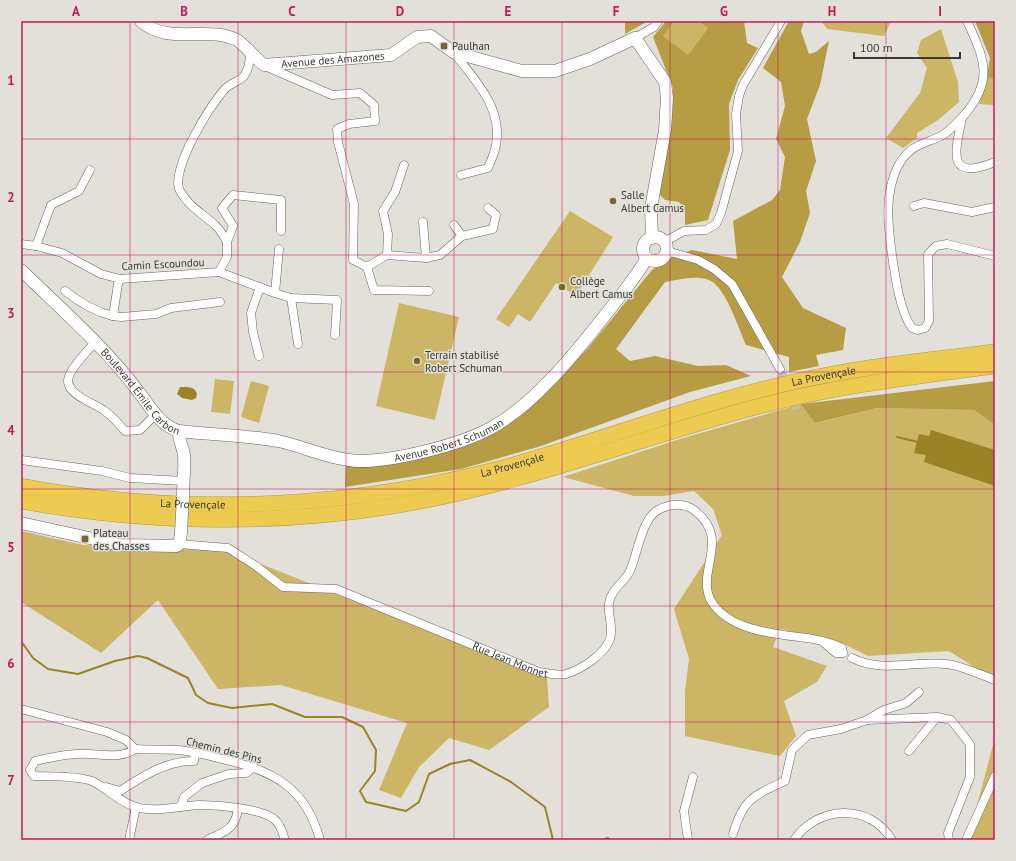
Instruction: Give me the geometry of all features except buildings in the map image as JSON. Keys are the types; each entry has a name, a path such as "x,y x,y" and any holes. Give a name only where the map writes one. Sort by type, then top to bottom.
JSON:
{"highway":[{"name":"La Provençale","path":"21,486 67,495 138,503 257,506 310,502 394,492 462,478 520,463 669,416 817,377 891,365 995,352"},
{"name":"La Provençale","path":"21,501 66,509 138,517 206,520 258,520 320,515 394,506 518,478 705,421 821,391 896,378 995,366"}],"street":[{"path":"141,21 157,31 172,34 220,36 237,40 264,65 332,95 360,93 374,105 375,121 349,124 337,129 338,142 354,204 353,260 367,267 374,290 429,291"},
{"name":"Avenue des Amazones","path":"264,65 391,55 417,37 431,36 452,52 522,71 555,71 590,59 635,38 654,27 658,21"},
{"path":"780,369 732,284 714,269 698,260 666,246 659,238 652,238 646,242 643,248 647,258 651,261 659,260 663,258 666,246 684,231 706,230 716,224 721,213 738,151 736,114 739,96 743,85 781,21"},
{"path":"967,21 980,51 984,68 983,81 977,99 962,118 940,136 912,147 899,166 889,194 888,224 894,269 905,314 912,328 918,330 924,328 930,315 926,271 928,254 936,246 947,244 995,256"},
{"path":"635,38 665,82 667,98 665,130 651,208 652,238"},
{"path":"452,52 490,101 496,122 496,145 488,168 461,175"},
{"path":"227,242 216,225 196,211 179,190 178,175 182,161 215,101 227,87 243,77 250,65 250,53"},
{"path":"962,118 956,148 956,157 960,164 967,168 977,169 995,162"},
{"path":"387,255 388,234 383,211 395,192 404,165"},
{"path":"36,246 51,205 79,191 90,170"},
{"name":"Camin Escoundou","path":"21,244 36,246 62,253 101,274 120,279 219,272 227,257 227,242 233,226 222,208 234,195 281,200 281,231"},
{"path":"914,206 924,203 972,212 995,207"},
{"path":"367,267 387,255 426,258 440,255 462,236 493,229 496,215 488,208"},
{"path":"423,222 426,258"},
{"path":"454,225 462,236"},
{"name":"Camin Escoundou","path":"21,250 36,246"},
{"path":"275,293 279,249"},
{"name":"Avenue Robert Schuman","path":"179,431 265,439 288,443 335,458 360,461 378,460 415,454 471,437 491,428 506,418 558,371 627,290 647,258"},
{"name":"Boulevard Émile Carbon","path":"21,270 58,303 95,342 137,389 156,414 169,427 179,431 178,436 184,454 183,497 179,544"},
{"path":"219,272 291,298 338,300 335,335"},
{"path":"114,316 120,279"},
{"path":"259,356 253,332 251,313 260,287"},
{"path":"65,292 104,314 121,317 156,314 171,308 220,302"},
{"path":"291,298 298,344"},
{"path":"95,342 70,372 68,380 70,387 76,395 106,411 126,431 140,430 156,414"},
{"path":"21,460 102,471 130,478 183,481"},
{"name":"Rue Jean Monnet","path":"21,523 85,539 121,545 174,546 179,544 228,548 256,566 283,587 336,589 539,672 565,674 590,661 603,651 610,639 612,625 609,603 612,594 629,573 645,527 656,511 672,504 690,507 700,514 710,527 713,538 712,555 707,580 709,598 720,614 745,627 822,641 836,653 867,663 893,666 947,664 995,680"},
{"path":"733,834 738,815 754,795 785,782 792,750 808,735 841,729 867,720 884,710 906,703 919,692"},
{"path":"21,709 107,732 126,740 135,749"},
{"path":"867,720 937,717 951,720 970,744 970,776 948,833 949,840"},
{"path":"910,751 937,717"},
{"name":"Chemin des Pins","path":"99,786 94,781 62,776 34,776 30,770 35,761 75,754 126,755 135,749 174,750 196,753 254,767 284,782 304,801 316,825 320,840"},
{"path":"99,786 120,791 149,773 184,760 194,761 196,753"},
{"path":"181,807 184,797 202,783 229,774 246,773 254,767"},
{"path":"966,840 995,776"},
{"path":"688,840 684,811 693,778"},
{"path":"99,786 136,807 162,810 199,806 238,809 261,813 273,818 281,828 284,837 283,840"},
{"path":"129,840 136,807"},
{"path":"207,840 233,827 237,820 238,809"},
{"path":"794,840 800,832 828,815 855,813 875,821 888,832 892,840"}],"shaded area":[{"path":"625,21 648,21 625,34"},
{"path":"666,21 674,21 663,36 688,55 708,28 698,21 744,21 747,43 758,48 738,80 729,104 730,150 708,220 685,225 685,210 679,202 665,200 657,192 673,110 673,88 653,37"},
{"path":"674,21 698,21 708,28 688,55 662,36"},
{"path":"789,21 804,21 801,31 809,54 816,52 829,41 820,85 807,119 816,161 806,191 810,213 800,242 782,277 803,308 846,328 843,350 816,355 819,366 789,372 789,357 746,345 727,301 717,285 711,281 700,278 665,282 616,349 630,361 655,356 698,366 726,365 751,376 690,392 541,446 461,469 345,487 346,462 455,449 549,388 588,348 652,270 670,258 692,250 737,259 733,221 772,200 780,190 785,157 776,139 785,106 781,82 763,68"},
{"path":"821,21 891,21 884,36 827,29"},
{"path":"975,21 995,21 993,33 995,33 995,80 987,76 990,58"},
{"path":"941,29 958,82 959,102 938,120 917,133 917,138 903,148 886,138 920,93 927,68 917,53 921,40"},
{"path":"987,76 995,80 995,105 979,104"},
{"path":"570,211 613,237 576,296 556,283 530,322 518,314 509,327 496,319"},
{"name":"Terrain stabilisé Robert Schuman","path":"399,303 459,317 435,420 376,406"},
{"path":"215,379 234,381 230,414 211,412"},
{"path":"251,381 269,386 259,423 241,417"},
{"path":"995,381 995,425 974,410 877,408 815,423 801,404"},
{"path":"180,387 190,388 196,391 196,398 192,400 182,398 177,394"},
{"path":"801,404 816,423 877,408 974,410 995,425 995,680 949,651 868,656 842,643 780,629 773,647 827,666 817,682 784,701 796,736 780,756 685,736 685,691 689,659 674,609 722,535 713,509 694,491 663,496 634,496 563,477 683,438"},
{"path":"931,430 995,450 995,486 924,462 926,455 914,453 919,434 929,436"},
{"path":"21,531 83,545 228,551 547,678 549,707 489,750 449,738 419,767 401,798 379,790 407,723 281,685 218,689 158,600 101,653 21,602"},
{"path":"995,737 995,840 968,840"}],"waterway":[{"path":"897,437 918,442"},
{"path":"21,641 33,658 48,669 78,674 115,661 138,656 147,658 188,678 196,695 208,703 232,708 272,704 305,717 342,717 363,727 376,750 375,771 360,791 366,802 406,811 419,802 429,774 450,764 470,760 511,782 545,807 553,840"},
{"path":"602,840 608,838 609,840"}],"tunnel":[{"path":"780,369 797,409"}],"place":[{"name":"Paulhan","path":"444,46"},
{"name":"Salle Albert Camus","path":"613,201"},
{"name":"Collège Albert Camus","path":"562,287"},
{"name":"Terrain stabilisé Robert Schuman","path":"417,361"},
{"name":"Plateau des Chasses","path":"85,539"}]}
